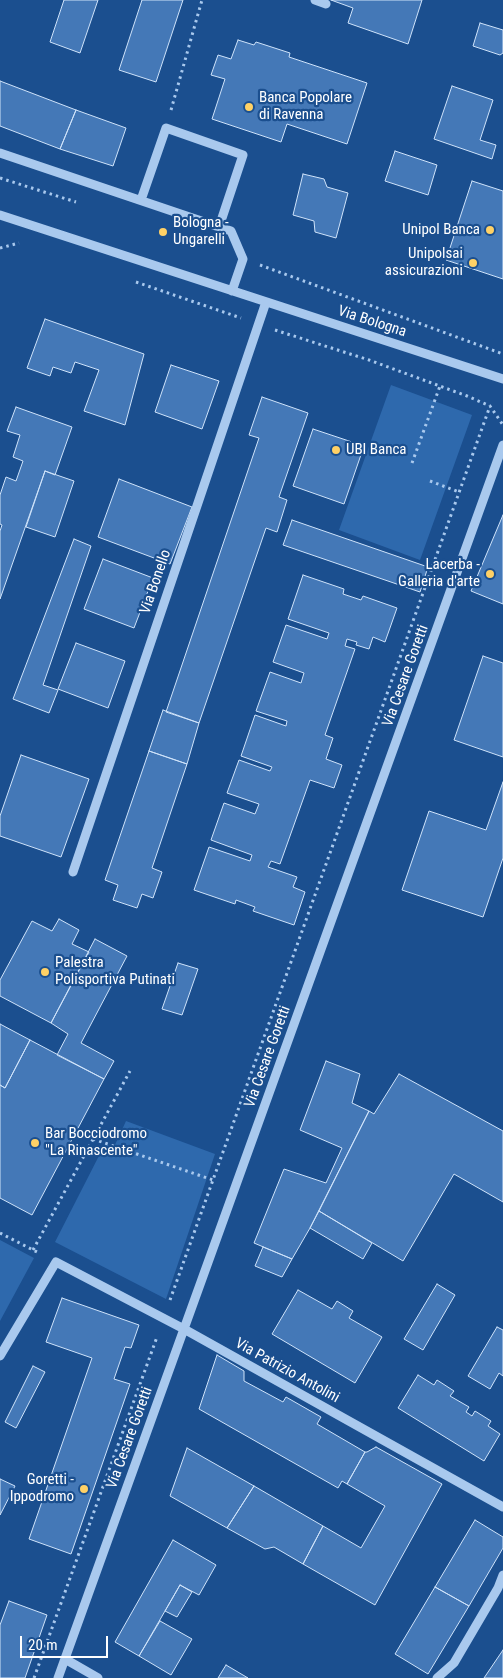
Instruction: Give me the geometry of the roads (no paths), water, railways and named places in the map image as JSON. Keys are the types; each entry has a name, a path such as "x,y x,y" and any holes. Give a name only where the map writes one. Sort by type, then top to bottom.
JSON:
{"street":[{"path":"315,0 326,4"},
{"path":"141,200 166,128 243,155 219,227"},
{"path":"0,153 230,231 243,259 232,291"},
{"name":"Via Bologna","path":"0,214 503,380"},
{"name":"Via Bonello","path":"73,872 266,302"},
{"name":"Via Cesare Goretti","path":"58,1678 503,445"},
{"name":"Via Patrizio Antolini","path":"0,1356 56,1262 184,1329 503,1507"},
{"path":"438,1678 454,1663 498,1588 503,1575"},
{"path":"65,1659 98,1678"}],"place":[{"name":"Banca Popolare di Ravenna","path":"249,107"},
{"name":"Unipol Banca","path":"490,230"},
{"name":"Bologna - Ungarelli","path":"163,232"},
{"name":"Unipolsai assicurazioni","path":"473,263"},
{"name":"UBI Banca","path":"336,450"},
{"name":"Lacerba - Galleria d'arte","path":"490,574"},
{"name":"Palestra Polisportiva Putinati","path":"45,972"},
{"name":"Bar Bocciodromo \"La Rinascente\"","path":"35,1143"},
{"name":"Goretti - Ippodromo","path":"84,1489"}]}
